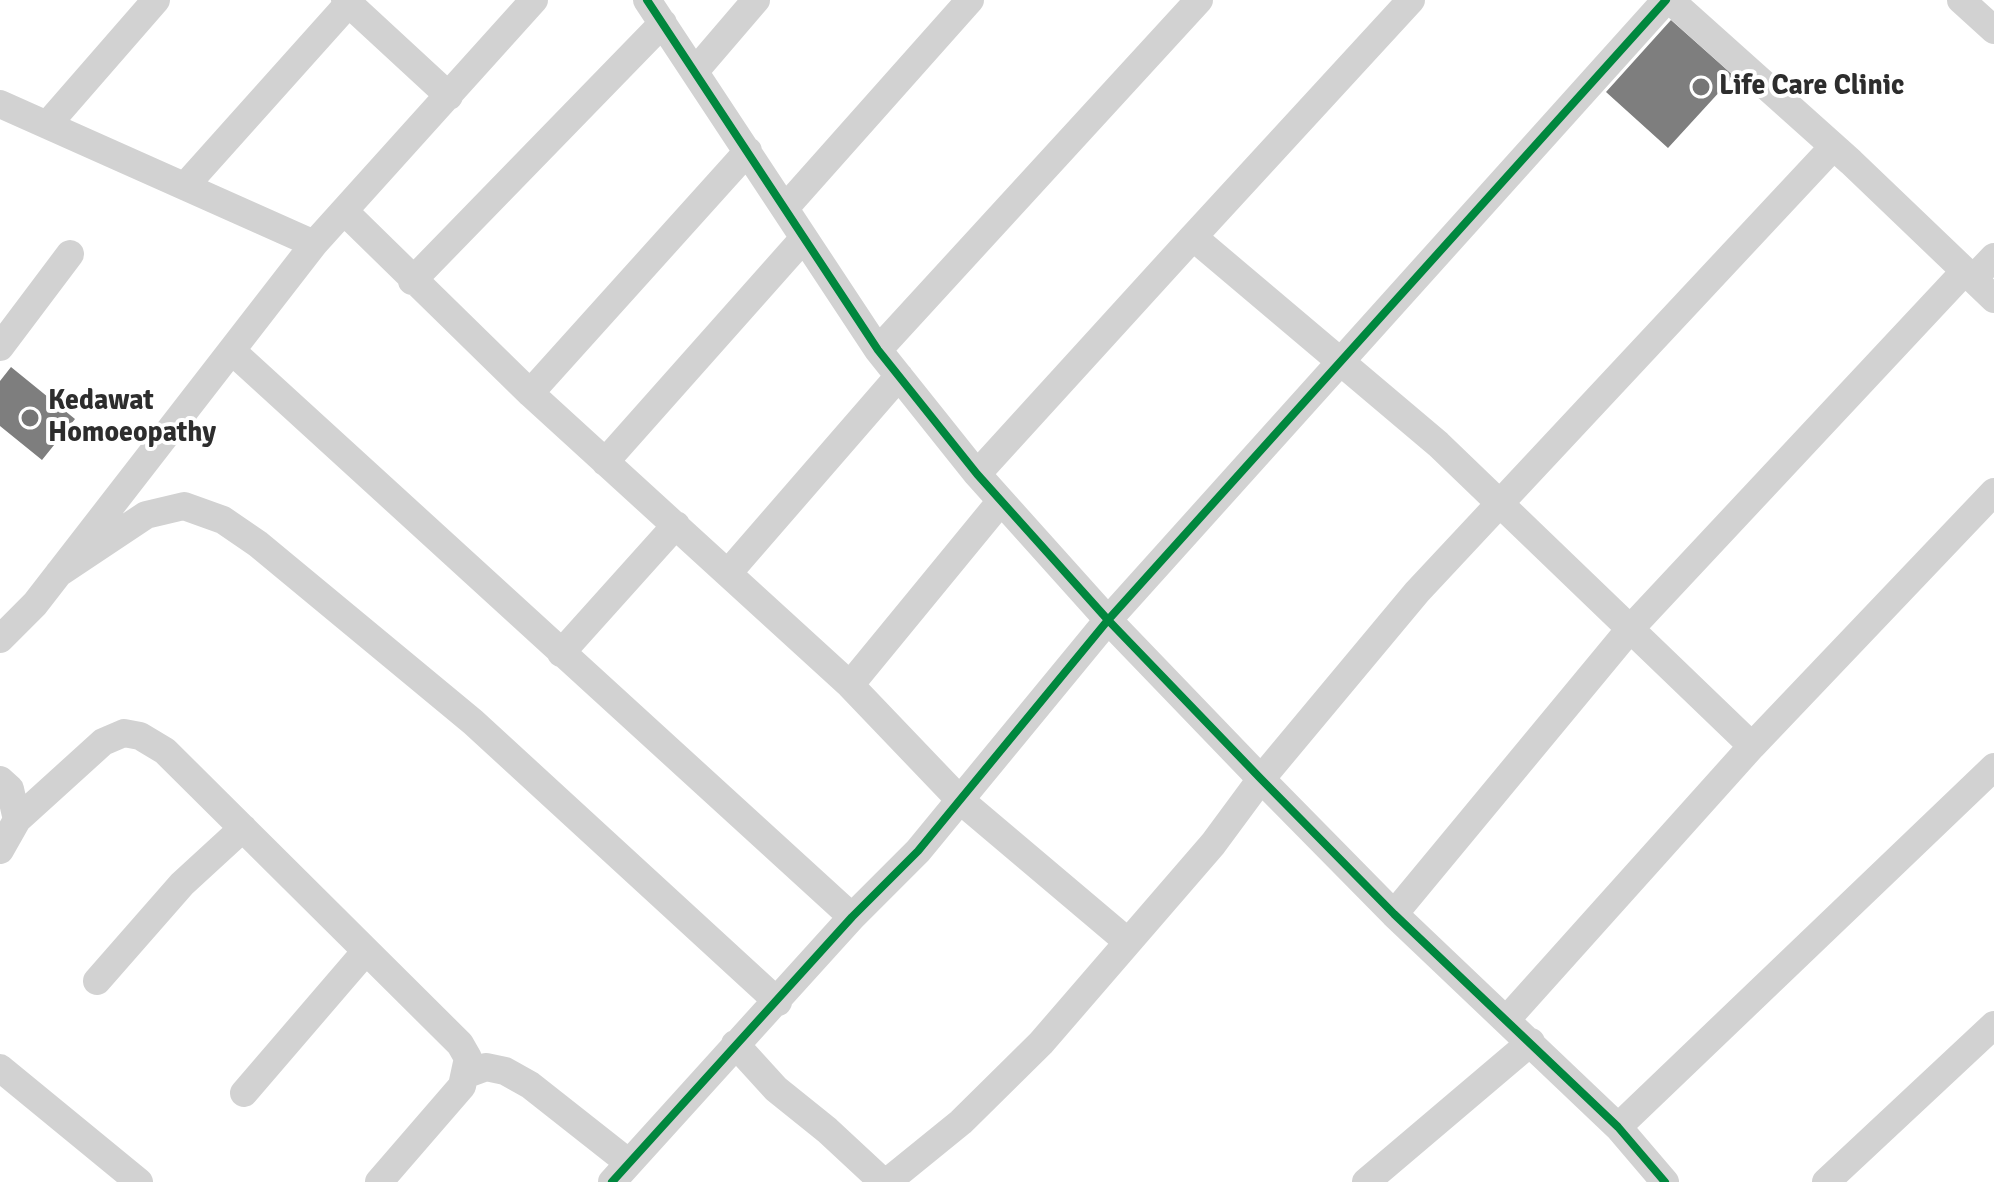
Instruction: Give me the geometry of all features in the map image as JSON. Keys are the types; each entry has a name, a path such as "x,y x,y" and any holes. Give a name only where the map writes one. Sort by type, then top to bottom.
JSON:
{"street":[{"path":"48,124 156,0"},
{"path":"0,639 59,573 314,244 534,0"},
{"path":"696,70 756,0"},
{"path":"785,208 970,0"},
{"path":"878,350 1199,0"},
{"path":"977,474 1411,0"},
{"path":"467,1074 486,1067 505,1071 530,1085 621,1172 852,917 918,851 1108,620 1668,0 1833,147 1994,299"},
{"path":"1961,0 1994,30"},
{"path":"185,186 347,2 449,96"},
{"path":"412,281 655,11 878,350 977,474 1108,620 1261,779 1394,914 1618,1127 1665,1182"},
{"path":"0,104 314,244"},
{"path":"735,1044 776,1089 885,1182 1007,1078 1213,844 1261,779 1417,592 1833,147"},
{"path":"530,393 748,151"},
{"path":"344,211 412,281 530,393 850,685 960,800 1128,942"},
{"path":"1193,237 1343,361 1501,502 1752,746"},
{"path":"605,462 804,238"},
{"path":"0,347 70,254"},
{"path":"1394,914 1630,629 1969,275 1994,257"},
{"path":"232,351 852,917"},
{"path":"728,573 899,376"},
{"path":"1507,1019 1752,746 1994,492"},
{"path":"850,685 1001,501"},
{"path":"59,573 146,515 184,506 223,520 258,544 473,722 778,1002"},
{"path":"561,653 676,525"},
{"path":"0,850 17,820 103,742 124,733 140,736 165,751 460,1044 468,1058 462,1086 379,1182"},
{"path":"1618,1127 1994,767"},
{"path":"0,780 10,789 17,820"},
{"path":"97,981 182,884 243,828"},
{"path":"244,1093 366,951"},
{"path":"1826,1182 1994,1025"},
{"path":"1366,1182 1531,1042"},
{"path":"0,1068 139,1182"}],"building":[{"path":"1671,20 1734,76 1668,148 1606,92"},
{"path":"11,367 75,419 42,460 0,426 0,381"}],"cycle path":[{"path":"647,0 878,350 977,474 1108,620 1261,779 1394,914 1618,1127 1665,1182"},
{"path":"612,1182 852,917 918,851 1108,620 1666,0"}],"place":[{"name":"Life Care Clinic","path":"1701,87"},
{"name":"Kedawat Homoeopathy","path":"30,418"}]}
